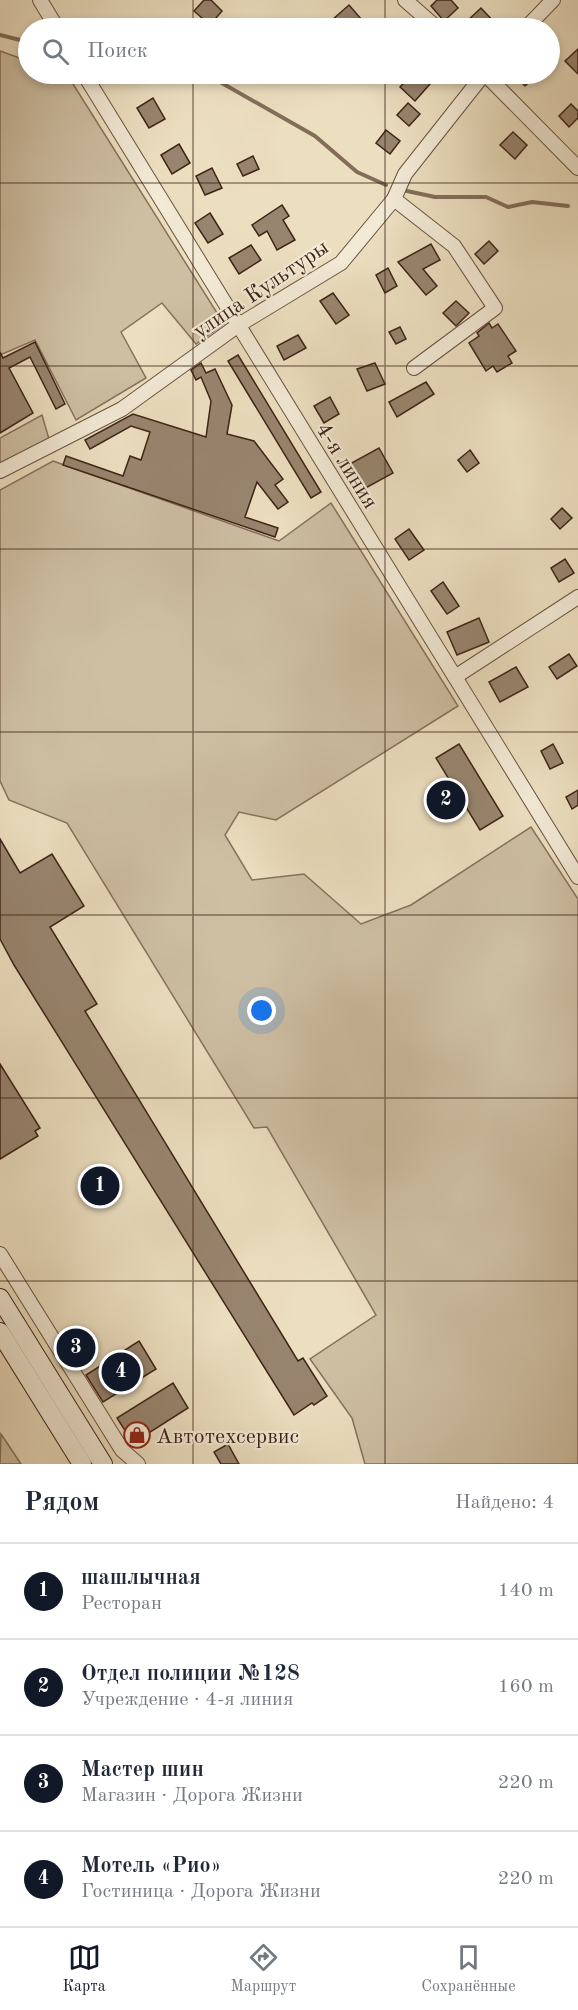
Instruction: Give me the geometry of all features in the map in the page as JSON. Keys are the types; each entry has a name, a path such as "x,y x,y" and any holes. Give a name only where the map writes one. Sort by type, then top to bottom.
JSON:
{"main road":[{"path":"0,1298 103,1464"},
{"path":"0,1332 82,1464"}],"street":[{"path":"40,0 51,18"},
{"path":"405,0 426,18"},
{"path":"536,18 553,0"},
{"name":"4-я линия","path":"90,84 578,877"},
{"name":"улица Культуры","path":"0,471 122,409 237,326 340,263 394,199 405,174 476,84"},
{"path":"494,84 578,168"},
{"path":"394,199 454,246 495,308 414,368"},
{"path":"455,677 578,597"},
{"path":"0,1254 122,1450 138,1464"}],"shaded area":[{"path":"0,51 18,57 18,84 73,84 224,324 196,344 162,303 121,332 146,378 76,420 35,340 0,355"},
{"path":"42,415 49,439 0,465 0,438"},
{"path":"53,461 279,541 331,503 458,706 276,820 239,812 225,835 252,880 304,874 361,924 411,905 531,827 578,899 578,1464 365,1464 352,1418 310,1359 376,1315 267,1127 254,1128 67,823 9,800 0,781 0,490"},
{"path":"1,1434 21,1464 0,1464"}],"building":[{"path":"204,0 211,0 222,11 216,18 202,18 194,11"},
{"path":"437,0 451,0 458,8 447,18 441,18 431,6"},
{"path":"349,5 360,18 334,18"},
{"path":"481,8 490,18 470,18"},
{"path":"578,49 578,74 565,61"},
{"path":"403,84 430,84 415,101 400,87"},
{"path":"153,98 165,119 149,128 137,108"},
{"path":"408,103 420,114 409,126 397,115"},
{"path":"571,104 578,111 578,118 569,127 559,116"},
{"path":"386,130 400,141 390,154 376,143"},
{"path":"513,132 527,145 515,159 500,145"},
{"path":"179,144 190,163 172,174 161,155"},
{"path":"253,156 259,169 243,176 237,164"},
{"path":"212,168 222,188 205,195 196,176"},
{"path":"282,205 289,216 283,220 295,240 277,250 267,231 259,236 252,225"},
{"path":"210,213 223,234 208,243 195,223"},
{"path":"489,241 498,251 484,264 475,254"},
{"path":"431,244 440,260 423,269 437,286 426,295 398,262"},
{"path":"251,245 261,260 239,274 229,258"},
{"path":"388,268 397,286 385,293 376,275"},
{"path":"333,293 349,315 336,324 320,301"},
{"path":"456,301 469,313 456,326 443,313"},
{"path":"489,323 492,328 498,324 516,351 508,356 512,363 497,372 493,366 486,371 469,343 479,336 477,333"},
{"path":"400,327 406,339 396,344 389,332"},
{"path":"298,335 306,348 284,360 277,346"},
{"path":"35,342 65,404 56,409 30,357 9,368 33,413 0,433 0,352 3,358"},
{"path":"238,355 321,492 311,498 228,361"},
{"path":"201,363 206,373 215,369 232,405 227,434 254,441 283,479 275,485 288,502 278,509 257,482 245,517 278,528 275,537 63,465 66,456 123,476 130,456 141,460 150,432 131,426 90,449 85,440 133,414 206,437 211,401 201,377 196,380 191,370"},
{"path":"375,363 385,384 367,391 357,369"},
{"path":"426,382 434,394 397,417 389,402"},
{"path":"330,397 339,414 324,423 314,406"},
{"path":"379,448 393,473 362,490 348,465"},
{"path":"470,450 479,463 467,472 458,460"},
{"path":"562,508 572,518 560,529 551,519"},
{"path":"409,529 424,550 409,560 395,539"},
{"path":"565,559 574,573 559,582 551,568"},
{"path":"443,582 459,606 447,614 431,591"},
{"path":"479,618 489,642 457,655 447,632"},
{"path":"569,654 577,666 557,679 549,667"},
{"path":"516,667 528,687 500,702 489,682"},
{"path":"459,744 503,816 480,830 436,758"},
{"path":"553,744 563,763 550,769 541,751"},
{"path":"578,790 578,805 572,809 566,797"},
{"path":"0,839 20,873 52,854 84,906 50,927 97,1004 85,1011 298,1361 303,1358 327,1396 314,1405 312,1403 294,1415 14,965 0,939"},
{"path":"0,1064 40,1128 35,1131 38,1136 0,1159"},
{"path":"139,1341 156,1369 103,1402 86,1375"},
{"path":"173,1383 188,1408 133,1443 117,1418"},
{"path":"228,1444 239,1464 221,1464 214,1452"}],"waterway":[{"path":"0,35 18,40"},
{"path":"224,84 315,136 357,172 386,185"},
{"path":"407,191 435,197 486,197 508,207 532,202 568,206"}],"place":[{"name":"Отдел полиции №128","path":"446,800"},
{"name":"шашлычная","path":"100,1186"},
{"name":"Мастер шин","path":"76,1348"},
{"name":"Мотель «Рио»","path":"121,1372"},
{"name":"Автотехсервис","path":"137,1435"}]}
